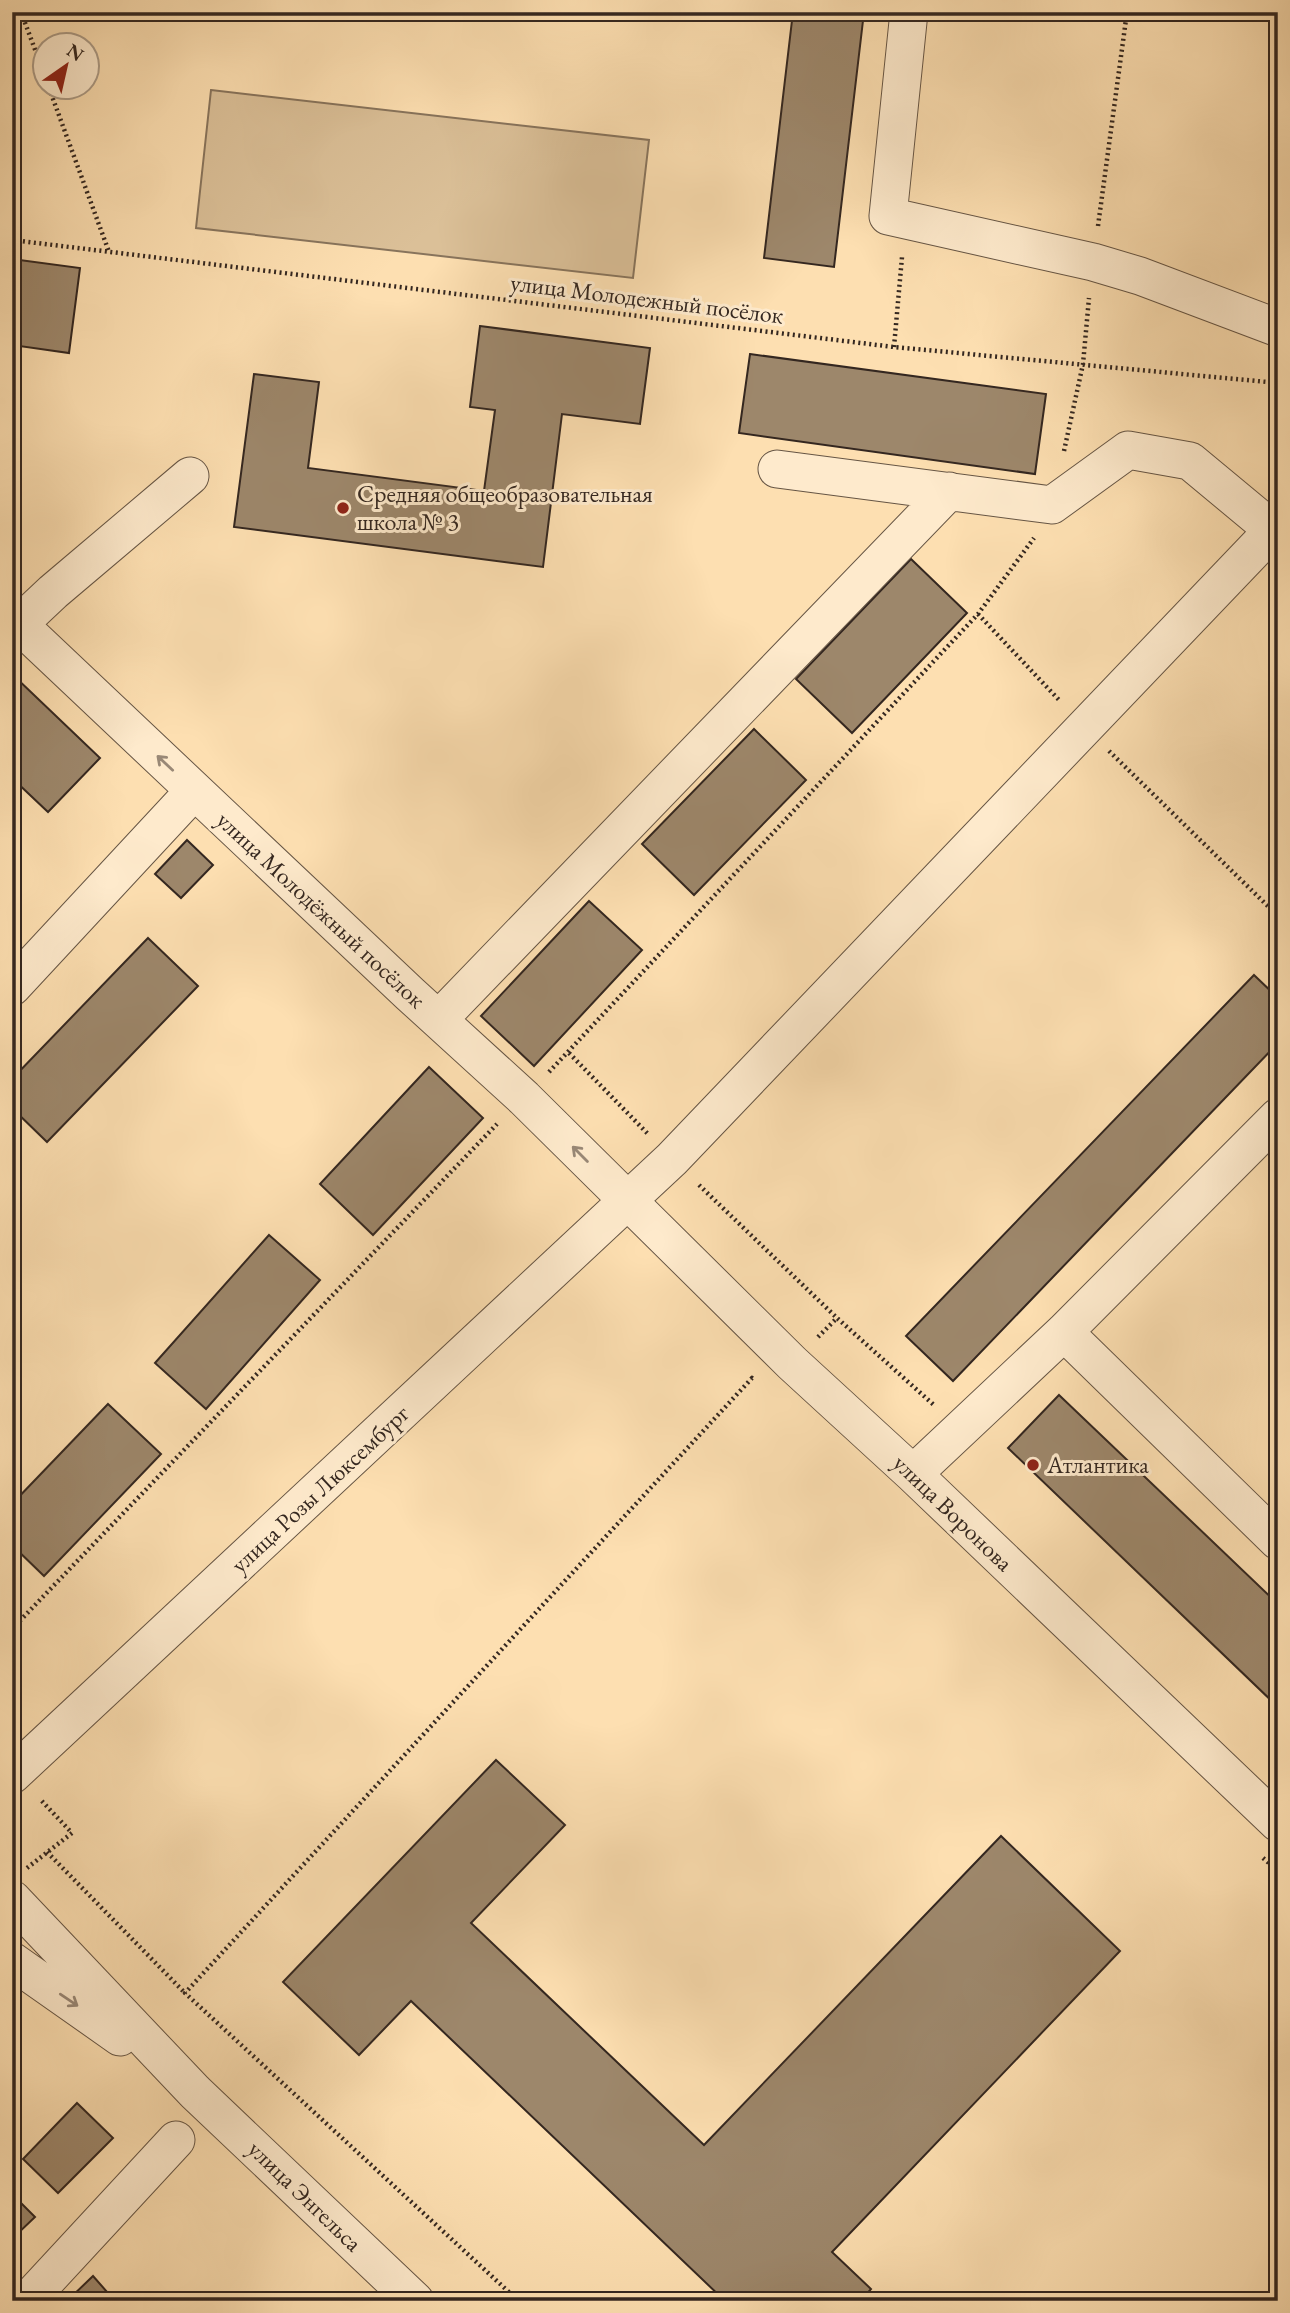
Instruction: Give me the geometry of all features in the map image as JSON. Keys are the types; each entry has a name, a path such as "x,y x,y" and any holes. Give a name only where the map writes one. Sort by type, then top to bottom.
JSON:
{"street":[{"path":"909,12 888,216 1093,262 1140,276 1278,328"},
{"path":"777,469 1052,505 1128,450 1189,461 1275,527"},
{"path":"15,621 190,477"},
{"path":"439,1019 949,491"},
{"name":"улица Розы Люксембург","path":"13,1774 628,1203 1086,728 1275,527"},
{"name":"улица Молодёжный посёлок","path":"15,621 523,1098 628,1203"},
{"path":"12,987 194,791"},
{"path":"913,1475 1064,1332 1278,1117"},
{"name":"улица Воронова","path":"628,1203 792,1363 913,1475 1268,1838"},
{"path":"1064,1332 1278,1541"},
{"name":"улица Энгельса","path":"17,1886 195,2092 415,2301"},
{"name":"улица Энгельса","path":"12,1961 195,2092"},
{"path":"27,2301 176,2140"}],"path":[{"path":"21,12 32,41"},
{"path":"12,1629 568,1052 978,614 1042,527 1052,505 1083,364 1093,262 1127,12"},
{"path":"54,102 109,252"},
{"name":"улица Молодежный посёлок","path":"12,240 894,347 1278,383"},
{"path":"978,614 1086,728 1278,916"},
{"path":"568,1052 672,1159 837,1318 937,1408"},
{"path":"742,1369 767,1391 837,1318"},
{"path":"185,1993 752,1378"},
{"path":"13,1774 72,1833 47,1852 17,1886"},
{"path":"1268,1838 1278,1871"},
{"path":"47,1852 185,1993 520,2301"},
{"path":"512,2294 529,2301"}],"shaded area":[{"path":"211,90 649,140 633,278 196,228"}],"building":[{"path":"793,12 864,12 834,267 764,258"},
{"path":"12,259 80,268 69,353 12,345"},
{"path":"480,326 650,348 640,424 562,414 543,567 234,527 254,374 319,382 308,468 484,491 495,410 470,407"},
{"path":"750,354 1046,394 1035,474 739,433"},
{"path":"911,559 967,613 852,733 796,679"},
{"path":"12,674 100,758 48,812 12,778"},
{"path":"754,729 806,780 694,895 642,844"},
{"path":"187,840 213,865 181,898 155,874"},
{"path":"589,901 642,950 534,1066 481,1016"},
{"path":"148,938 198,986 47,1142 12,1108 12,1079"},
{"path":"1254,975 1278,998 1278,1043 953,1381 906,1336"},
{"path":"429,1067 483,1118 373,1235 320,1184"},
{"path":"269,1235 320,1280 206,1409 155,1363"},
{"path":"1059,1395 1278,1604 1278,1707 1008,1448"},
{"path":"108,1404 161,1454 44,1576 12,1545 12,1504"},
{"path":"496,1760 565,1825 471,1923 704,2145 1001,1836 1120,1951 832,2252 871,2289 861,2301 725,2301 411,2001 359,2055 283,1982"},
{"path":"77,2103 113,2138 58,2193 23,2159"},
{"path":"12,2194 35,2217 12,2239"},
{"path":"93,2276 115,2301 67,2301"}],"place":[{"name":"Средняя общеобразовательная школа № 3","path":"343,508"},
{"name":"Атлантика","path":"1033,1465"}]}
